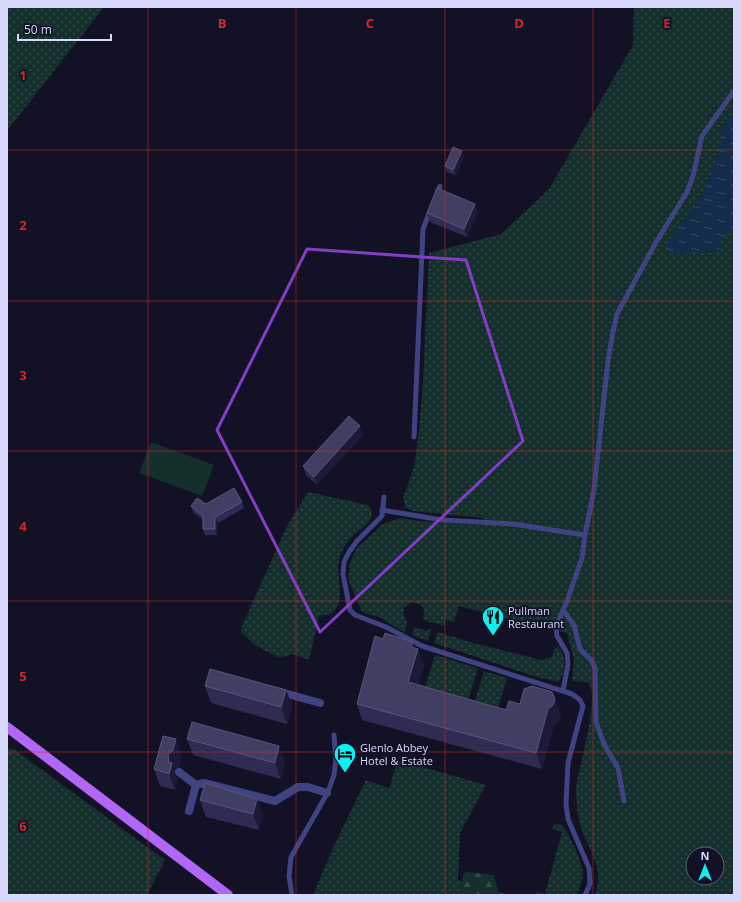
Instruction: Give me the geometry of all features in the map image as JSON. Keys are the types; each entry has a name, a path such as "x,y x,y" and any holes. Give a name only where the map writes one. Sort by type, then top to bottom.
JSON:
{"main road":[{"path":"7,727 228,895"}],"street":[{"path":"269,688 320,703"},
{"path":"179,772 196,785"},
{"path":"196,785 204,783 275,801 298,787 308,788 327,794"},
{"path":"189,811 196,785"}],"lane":[{"path":"563,691 568,664 567,653 557,636 556,627 582,558 594,490 612,332 618,314 655,244 687,192 693,176 702,136 734,91"},
{"path":"434,200 440,186"},
{"path":"414,437 423,229 431,208"},
{"path":"384,497 382,516 357,541 344,562 343,574 348,604 355,615 386,627 422,646 572,694 580,700 583,706 568,763 566,804 568,819 589,868 590,884 585,895"},
{"path":"382,510 442,520 513,524 585,535"},
{"path":"563,610 574,625 580,648 592,661 595,668 596,722 604,744 618,768 624,801"},
{"path":"292,895 289,876 291,857 327,794 334,776 336,759 334,735"}],"highlighted area":[{"path":"307,249 466,260 523,441 320,632 217,430"}],"green space":[{"path":"7,7 104,7 7,131"},
{"path":"634,7 734,7 734,895 595,895 598,883 598,873 579,820 576,793 588,733 592,702 591,690 588,682 572,681 574,660 567,633 459,606 454,622 446,620 444,626 423,620 424,609 421,605 411,602 404,608 403,613 407,622 405,633 379,617 364,613 361,610 348,579 350,562 357,548 383,524 400,518 418,521 481,525 483,518 413,511 405,507 403,498 414,467 419,431 423,382 429,253 501,234 549,189 633,45"},
{"path":"151,442 214,465 202,496 139,473"},
{"path":"308,492 368,505 372,513 370,521 350,539 343,550 338,566 340,591 337,607 332,614 319,616 309,660 293,654 279,658 256,646 241,632 242,626 287,526"},
{"path":"415,627 425,631 431,629 428,641 412,635"},
{"path":"438,632 473,643 541,660 552,657 555,648 558,647 561,650 564,659 563,674 558,682 537,677 434,643"},
{"path":"435,655 478,668 467,704 424,691"},
{"path":"484,671 507,678 496,714 473,707"},
{"path":"7,748 15,750 165,860 147,895 7,895"},
{"path":"398,760 486,785 460,833 458,880 510,895 313,895 332,850 366,780 389,788"},
{"path":"558,823 566,831 578,855 583,874 581,885 576,895 535,895 536,892 545,894 562,832 552,829 554,825"},
{"path":"467,872 494,875 498,890 495,895 460,895 463,874"}],"water":[{"path":"734,114 734,228 721,242 720,248 715,252 671,254 666,250 666,245 703,192 716,160 722,128"}],"building":[{"path":"453,147 462,151 453,170 445,166"},
{"path":"437,188 475,204 464,229 427,213"},
{"path":"349,416 360,426 314,477 303,466"},
{"path":"234,488 242,502 215,517 215,529 203,529 203,516 191,506 197,498 206,504"},
{"path":"385,633 413,642 411,647 418,649 408,682 506,710 509,701 520,704 524,689 532,686 552,692 555,699 553,705 548,709 536,753 357,704 375,636 383,639"},
{"path":"210,669 286,690 281,707 205,686"},
{"path":"192,722 279,746 275,763 187,739"},
{"path":"163,736 176,739 173,750 168,755 169,763 172,763 169,774 154,769"},
{"path":"205,783 257,799 253,814 200,800"}],"place":[{"name":"Pullman Restaurant","path":"493,636"},
{"name":"Glenlo Abbey Hotel & Estate","path":"345,774"}]}
